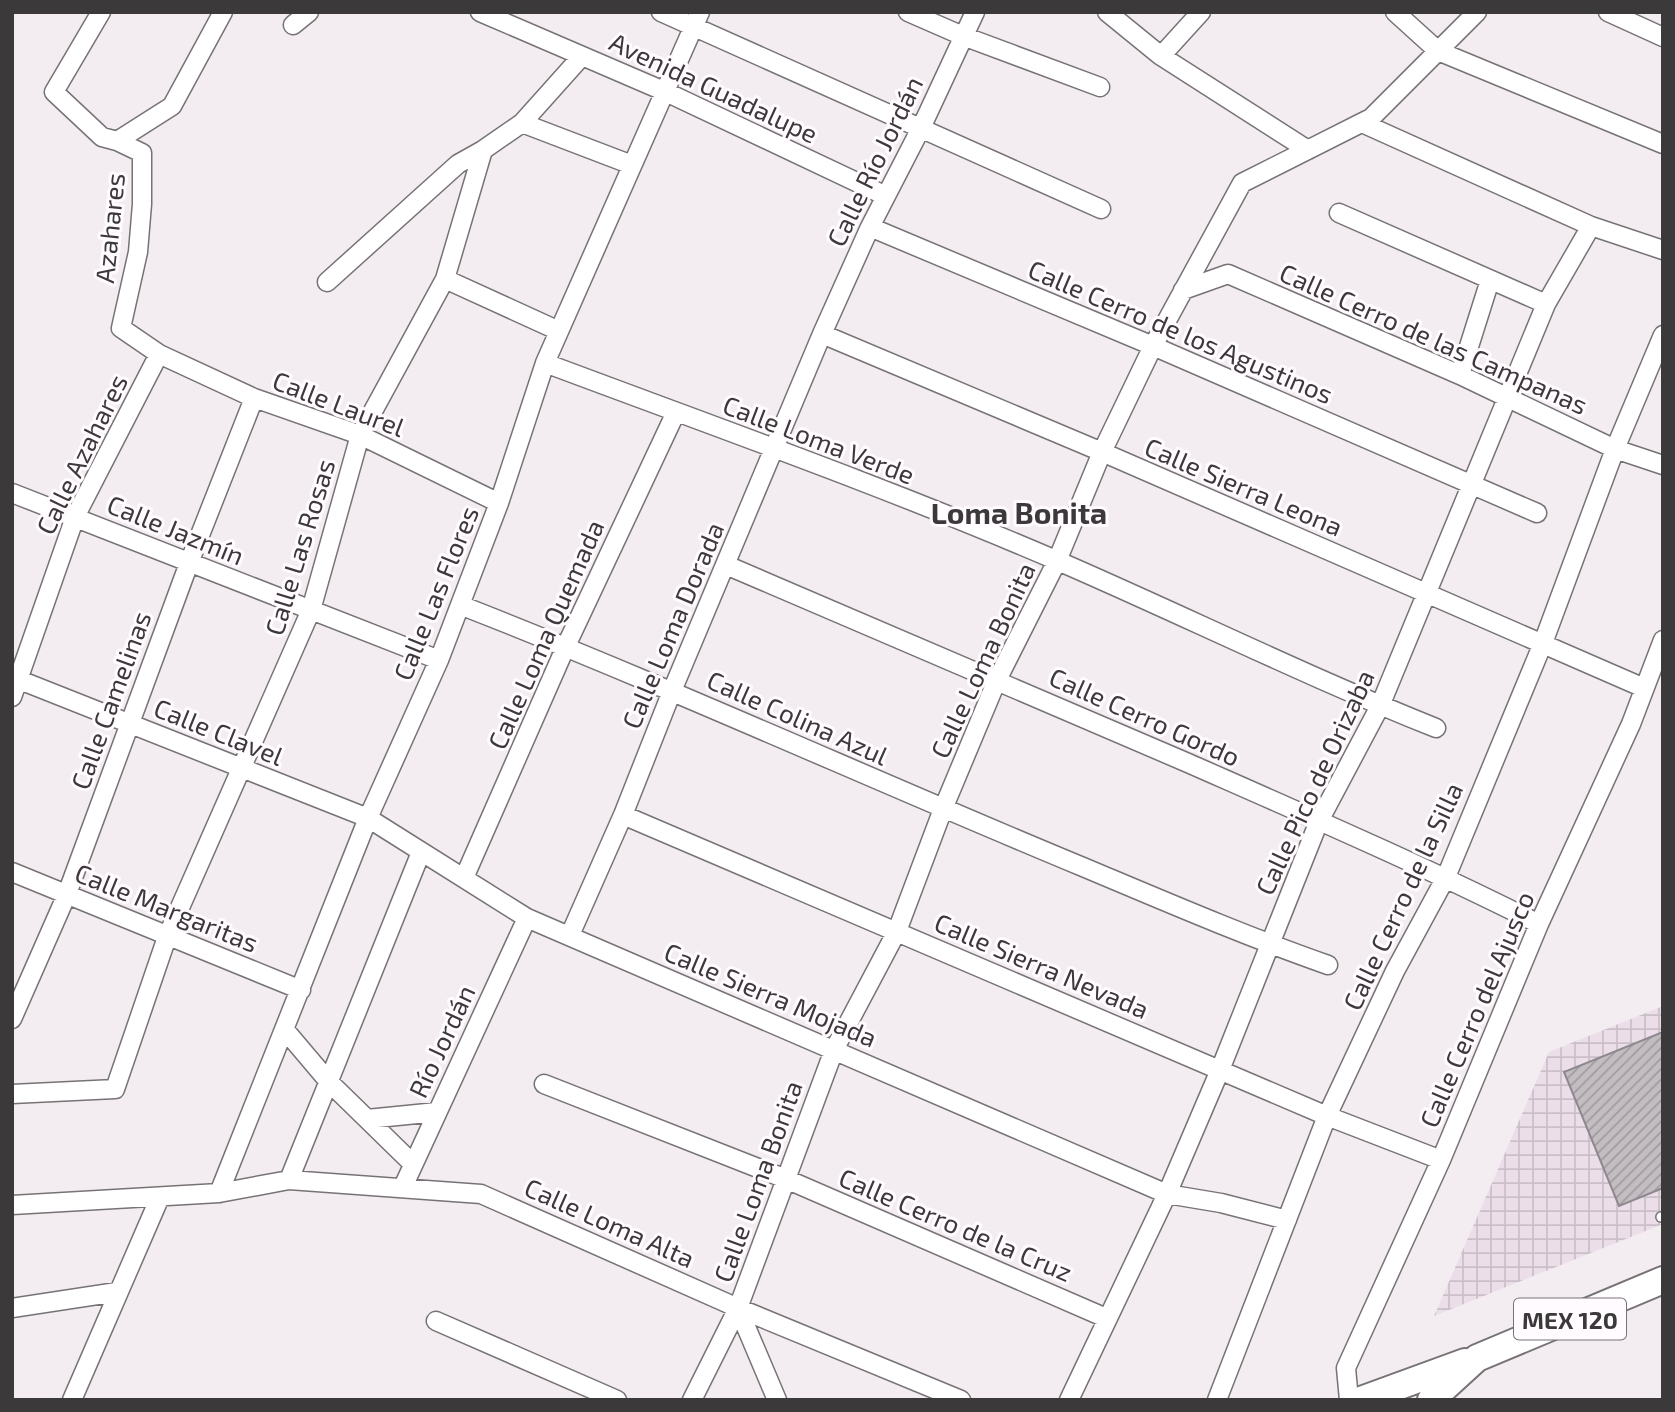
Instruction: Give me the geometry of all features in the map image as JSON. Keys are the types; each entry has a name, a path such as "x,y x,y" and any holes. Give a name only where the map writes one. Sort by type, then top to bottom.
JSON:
{"main road":[{"name":"MEX 120","path":"1431,1400 1477,1358 1663,1280"},
{"path":"1361,1400 1477,1358"}],"street":[{"name":"Azahares","path":"100,12 54,92 102,138 117,141 142,153 138,252 121,328 159,354"},
{"path":"117,141 172,106 223,12"},
{"path":"293,25 309,12"},
{"name":"Avenida Guadalupe","path":"480,12 666,92 886,196"},
{"path":"661,12 697,19 921,128 1101,209"},
{"path":"908,12 963,36 1100,87"},
{"name":"Calle Río Jordán","path":"822,334 870,228 921,128 975,12"},
{"path":"1107,12 1161,56 1308,150"},
{"path":"1161,56 1201,12"},
{"path":"1395,12 1438,51 1663,144"},
{"name":"Calle Loma Bonita","path":"692,1400 738,1308 834,1050 897,931 943,809 997,680 1057,561 1102,452 1153,346 1242,183 1371,118 1477,12"},
{"path":"1608,12 1663,37"},
{"name":"Calle Las Flores","path":"219,1193 368,818 439,660 499,503 545,363 697,19"},
{"path":"327,282 458,164 522,123 582,56"},
{"path":"522,123 632,165"},
{"path":"1362,123 1591,226 1663,250"},
{"name":"Calle Las Rosas","path":"12,1094 115,1089 167,937 312,610 360,435 445,279 483,150"},
{"path":"1339,214 1546,304"},
{"name":"Calle Pico de Orizaba","path":"1069,1400 1167,1194 1220,1070 1319,821 1380,706 1546,304 1591,226"},
{"name":"Calle Cerro de los Agustinos","path":"870,228 1153,346 1537,513"},
{"name":"Calle Cerro de las Campanas","path":"1183,290 1228,274 1460,375 1615,449 1663,465"},
{"path":"445,279 559,331"},
{"path":"1460,375 1490,280"},
{"name":"Calle Loma Dorada","path":"570,935 623,815 672,691 822,334"},
{"name":"Calle Sierra Leona","path":"822,334 1102,452 1644,688"},
{"name":"Calle Cerro de la Silla","path":"1217,1400 1327,1116 1395,971 1446,877 1543,643 1615,449 1663,335"},
{"name":"Calle Laurel","path":"159,354 254,398 360,435 499,503"},
{"name":"Calle Azahares","path":"12,697 16,678 75,517 159,354"},
{"name":"Calle Loma Verde","path":"545,363 773,448 1057,561 1380,706 1436,728"},
{"name":"Calle Camelinas","path":"12,1019 17,995 67,894 189,563 254,398"},
{"name":"Calle Loma Quemada","path":"464,878 566,646 676,412"},
{"name":"Calle Jazmín","path":"12,492 439,660"},
{"name":"Calle Cerro Gordo","path":"726,565 997,680 1446,877 1539,924"},
{"name":"Calle Colina Azul","path":"460,605 566,646 943,809 1270,945 1328,965"},
{"name":"Calle Cerro del Ajusco","path":"1349,1400 1346,1368 1441,1160 1539,924 1632,724 1663,640"},
{"name":"Calle Clavel","path":"16,678 368,818"},
{"name":"Calle Sierra Nevada","path":"623,815 1327,1116 1441,1160"},
{"name":"Calle Sierra Mojada","path":"368,818 527,918 1167,1194 1221,1203 1287,1220"},
{"path":"289,1180 421,852"},
{"name":"Calle Margaritas","path":"12,872 301,990"},
{"name":"Río Jordán","path":"402,1187 527,918"},
{"path":"285,1030 329,1082 413,1164"},
{"name":"Calle Cerro de la Cruz","path":"544,1084 786,1179 1106,1318"},
{"path":"367,1119 437,1112"},
{"name":"Calle Loma Alta","path":"219,1193 289,1180 481,1194 738,1308 961,1400"},
{"path":"12,1205 219,1193"},
{"path":"72,1400 160,1197"},
{"path":"12,1308 117,1292"},
{"path":"738,1308 777,1400"},
{"path":"436,1321 617,1400"}],"shaded area":[{"path":"1663,1006 1663,1224 1434,1316 1549,1052"}],"building":[{"path":"1663,1032 1663,1188 1619,1206 1564,1072"}],"district":[{"name":"Loma Bonita","path":"1019,512"}]}
